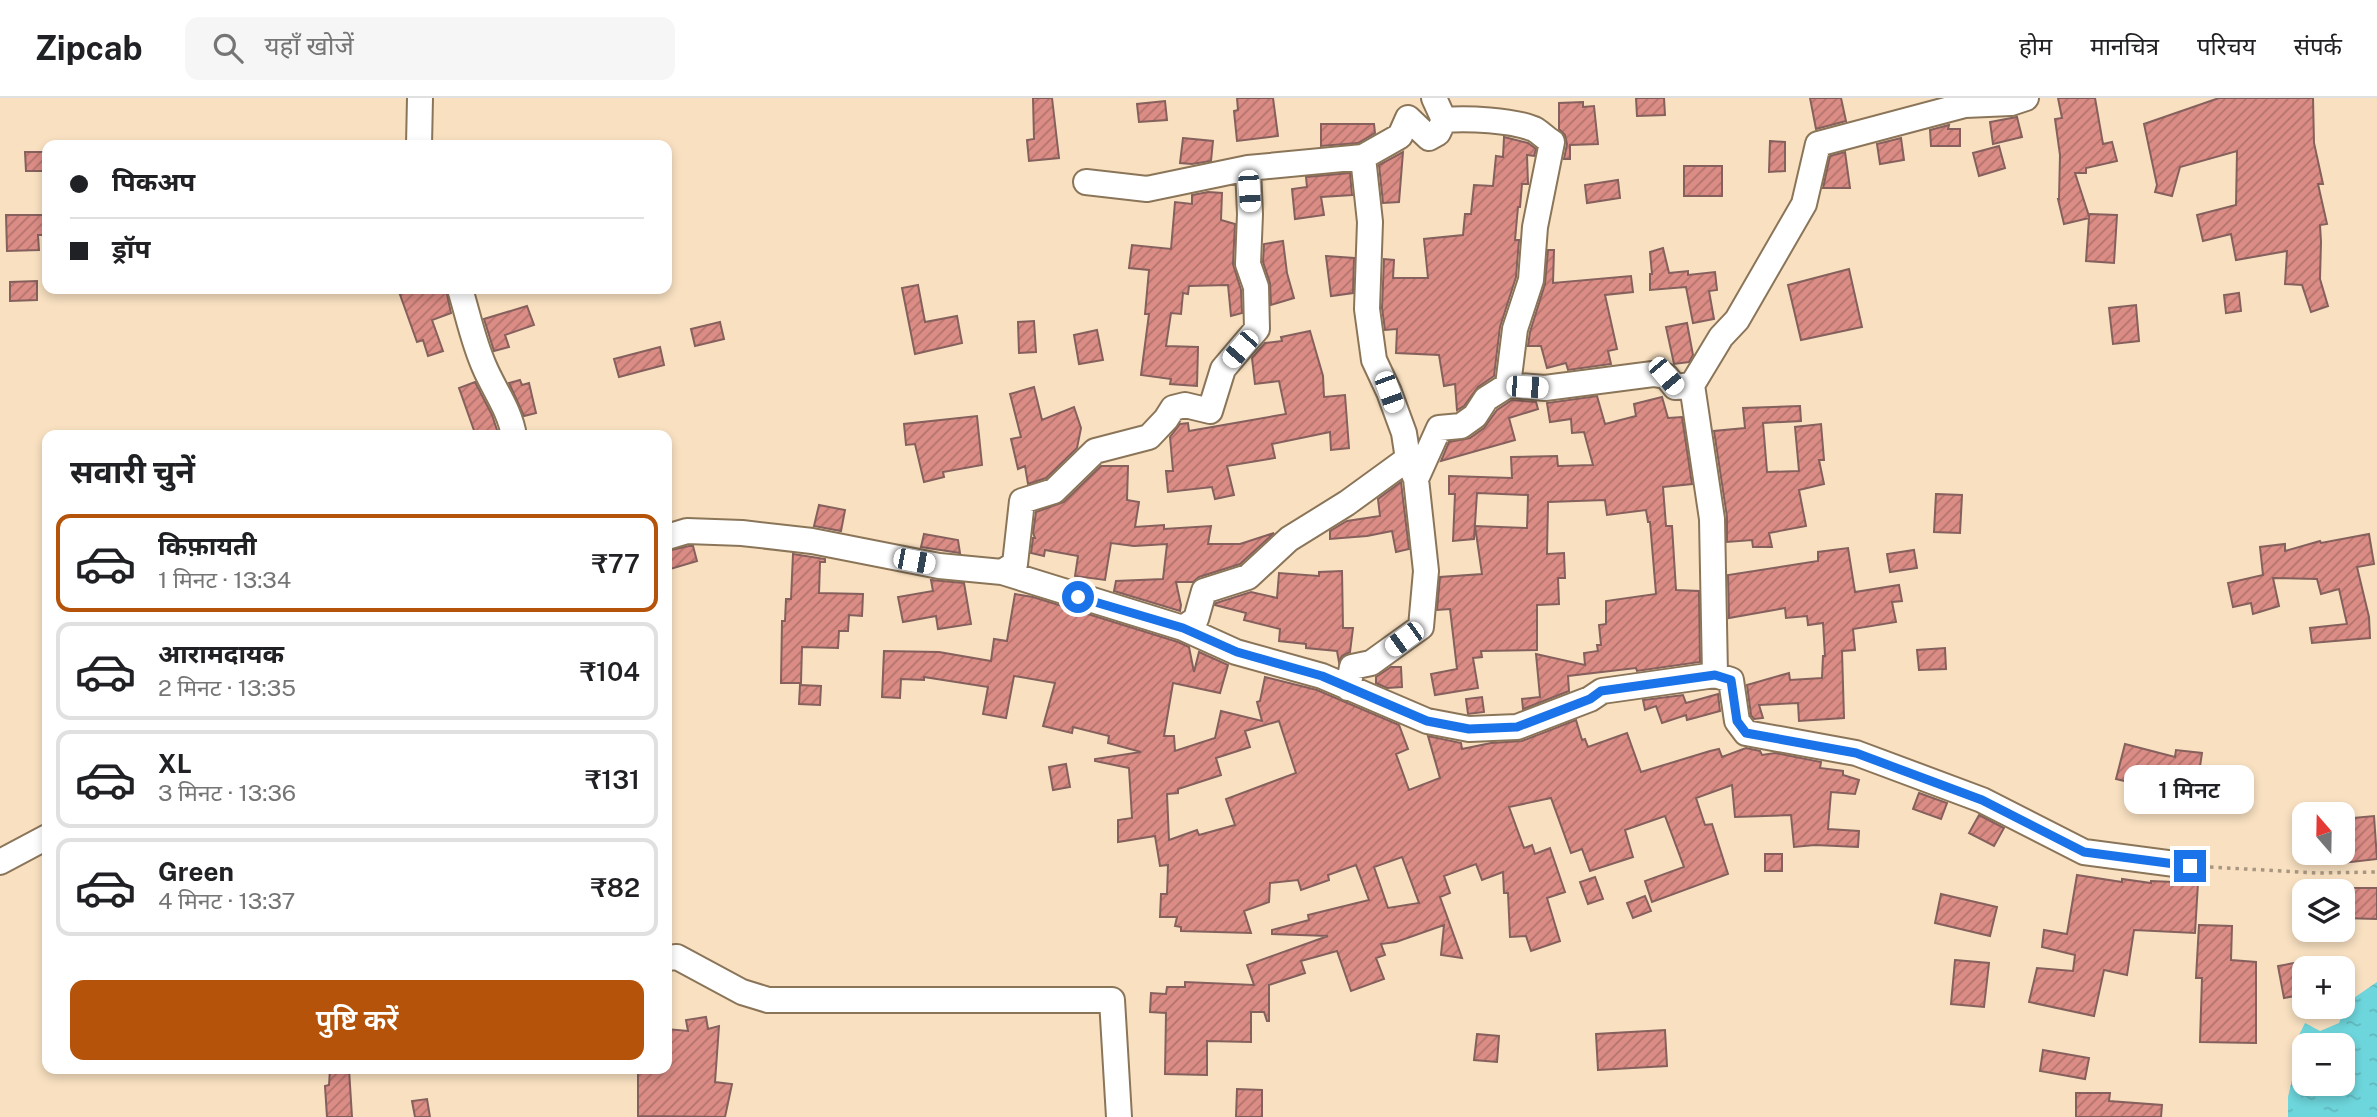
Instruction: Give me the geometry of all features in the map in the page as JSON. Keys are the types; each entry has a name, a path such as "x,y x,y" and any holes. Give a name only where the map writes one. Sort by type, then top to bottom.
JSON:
{"street":[{"path":"419,140 420,98"},
{"path":"1715,675 1712,519 1692,386 1721,337 1737,320 1804,204 1818,144 1965,105 2015,100"},
{"path":"1086,182 1147,189 1248,169 1363,157 1400,136 1408,118 1429,138 1438,133 1439,109 1534,130 1552,142 1535,227 1531,280 1515,329 1508,386"},
{"path":"1348,688 1352,667 1371,663 1421,627 1426,571 1412,469 1404,433 1374,360 1367,309 1370,222 1363,157"},
{"path":"1002,572 1015,564 1022,501 1054,491 1095,451 1149,437 1173,408 1185,405 1210,411 1223,369 1257,329 1255,286 1248,264 1248,169"},
{"path":"461,294 472,338 511,419 513,430"},
{"path":"1183,628 1196,619 1203,591 1248,577 1289,539 1347,503 1412,469 1439,428 1461,426 1475,416 1486,399 1508,386 1545,388 1653,374 1666,376 1675,387 1692,386"},
{"path":"672,536 687,531 742,533 812,541 939,566 1002,572 1183,628 1237,652 1322,676 1427,721 1469,729 1517,727 1590,699 1601,691 1715,675 1731,680 1737,721 1746,733 1856,753 1982,800 2084,852 2190,866"},
{"path":"0,862 42,840"},
{"path":"672,958 677,957 742,992 768,1000 1112,1000 1119,1117"}],"path":[{"path":"2190,866 2317,873 2377,872"}],"water":[{"path":"2377,982 2377,1117 2288,1117 2288,1097 2292,1080 2292,1096 2355,1096 2355,1033 2300,1033 2305,1023 2320,1031 2339,1023 2341,1019 2355,1019 2355,997"}],"building":[{"path":"1033,98 1052,98 1059,158 1029,161 1027,140 1034,139"},
{"path":"1237,98 1273,98 1278,136 1237,141 1234,111 1238,110"},
{"path":"1636,98 1664,98 1665,115 1637,116"},
{"path":"1810,98 1841,98 1846,121 1816,129"},
{"path":"2058,98 2095,98 2103,144 2112,142 2117,161 2086,168 2086,173 2075,173 2089,216 2117,215 2114,263 2086,261 2089,218 2064,224 2058,199 2060,155 2055,119 2062,118"},
{"path":"2219,98 2313,98 2314,143 2323,184 2318,184 2327,224 2320,225 2320,279 2328,306 2311,312 2302,285 2285,284 2287,251 2236,260 2231,234 2203,241 2197,215 2236,205 2237,151 2180,167 2172,196 2155,192 2157,185 2144,124"},
{"path":"1165,101 1167,120 1139,122 1137,104"},
{"path":"1583,102 1583,107 1594,106 1598,144 1570,145 1570,159 1564,159 1567,144 1565,135 1559,129 1559,103"},
{"path":"2017,117 2022,137 1993,144 1990,122"},
{"path":"1321,124 1374,124 1375,133 1358,143 1321,146"},
{"path":"1949,125 1948,129 1960,129 1960,146 1931,146 1930,130"},
{"path":"1504,137 1528,143 1536,149 1534,156 1527,155 1528,184 1522,184 1518,207 1516,277 1500,327 1494,376 1478,387 1464,406 1457,410 1455,384 1444,386 1439,355 1396,353 1397,329 1385,330 1382,308 1384,259 1394,260 1393,278 1428,278 1424,239 1463,235 1465,214 1471,214 1474,185 1493,186 1496,156 1503,157"},
{"path":"1183,138 1213,141 1211,161 1180,163"},
{"path":"1901,138 1904,160 1880,164 1877,144"},
{"path":"1770,141 1785,142 1785,171 1769,172"},
{"path":"1999,146 2005,168 1979,176 1973,153"},
{"path":"25,152 42,152 42,171 26,171"},
{"path":"1403,152 1399,202 1383,203 1379,165"},
{"path":"1845,152 1850,188 1823,188 1830,156"},
{"path":"1684,166 1722,166 1722,196 1684,196"},
{"path":"1350,173 1352,195 1321,197 1324,215 1295,219 1292,189 1307,187 1306,177"},
{"path":"1618,180 1620,198 1587,203 1585,185"},
{"path":"1222,193 1221,220 1235,224 1233,264 1241,290 1242,313 1231,316 1228,285 1189,286 1188,294 1183,293 1181,314 1171,313 1166,346 1198,347 1197,386 1170,384 1171,379 1141,375 1149,314 1145,314 1149,270 1129,268 1132,245 1171,249 1175,202 1192,204 1192,195"},
{"path":"6,215 42,215 42,235 38,235 39,250 7,251"},
{"path":"1283,241 1287,273 1294,298 1271,305 1270,283 1263,262 1264,244"},
{"path":"1663,248 1669,273 1688,271 1688,275 1715,272 1717,290 1709,291 1714,319 1693,323 1686,287 1650,290 1650,252"},
{"path":"1548,250 1554,250 1553,283 1631,276 1633,292 1605,295 1617,349 1608,351 1611,364 1568,370 1566,363 1547,368 1541,346 1528,346 1545,284"},
{"path":"1326,256 1354,258 1353,293 1331,296"},
{"path":"1849,269 1862,327 1801,340 1788,285"},
{"path":"37,281 37,300 10,301 10,282"},
{"path":"918,285 925,322 957,316 962,343 915,354 902,288"},
{"path":"2239,293 2241,311 2226,313 2224,295"},
{"path":"400,294 447,294 451,313 432,320 443,351 428,356 423,340 417,342"},
{"path":"2136,305 2139,341 2113,344 2109,308"},
{"path":"527,306 534,325 505,335 509,347 494,351 484,319"},
{"path":"1034,321 1036,352 1019,353 1018,322"},
{"path":"720,322 724,339 695,346 691,329"},
{"path":"1687,323 1693,355 1689,362 1674,364 1666,327"},
{"path":"1097,330 1103,360 1079,364 1074,335"},
{"path":"1310,331 1323,376 1324,397 1345,395 1349,448 1331,450 1330,432 1272,444 1275,458 1227,466 1234,495 1215,499 1212,487 1168,492 1166,471 1173,471 1170,437 1180,424 1188,423 1189,431 1286,414 1279,381 1255,384 1252,358 1265,343 1282,341 1281,337"},
{"path":"660,347 664,365 619,377 614,359"},
{"path":"520,380 522,385 529,383 536,413 524,416 509,383"},
{"path":"475,382 497,430 474,430 459,388"},
{"path":"1034,387 1042,420 1074,407 1081,428 1077,448 1046,478 1028,484 1025,466 1018,469 1011,439 1021,437 1010,394"},
{"path":"1597,396 1605,424 1636,416 1634,404 1662,397 1668,418 1682,417 1692,484 1663,487 1666,526 1672,526 1676,590 1699,591 1700,662 1637,671 1636,668 1568,676 1569,691 1523,709 1522,699 1540,697 1536,654 1585,665 1584,653 1598,651 1597,645 1601,645 1599,625 1606,624 1606,601 1656,594 1650,522 1646,510 1607,515 1605,500 1548,502 1547,554 1564,553 1565,578 1558,578 1559,604 1537,605 1537,650 1481,651 1482,657 1473,658 1478,688 1435,695 1431,674 1457,669 1450,609 1437,610 1440,577 1482,574 1475,526 1527,528 1528,495 1477,493 1474,539 1453,541 1455,494 1449,494 1449,476 1512,478 1511,457 1557,456 1558,466 1593,465 1584,432 1572,433 1571,419 1550,422 1547,403"},
{"path":"1512,400 1536,402 1538,409 1509,418 1515,440 1441,461 1449,442 1470,438 1484,428 1497,410"},
{"path":"1800,406 1801,421 1763,423 1767,472 1799,471 1795,427 1821,424 1824,460 1819,460 1824,484 1799,490 1806,526 1769,533 1772,547 1753,547 1752,540 1727,542 1727,517 1714,431 1745,428 1743,408"},
{"path":"977,416 982,465 943,472 944,477 924,482 915,444 906,445 904,424"},
{"path":"1101,466 1128,466 1127,500 1139,502 1135,527 1164,525 1164,529 1211,526 1208,544 1240,544 1274,533 1240,564 1199,577 1193,582 1176,582 1180,611 1114,591 1116,581 1163,579 1167,544 1134,546 1111,543 1105,580 1075,576 1078,556 1045,550 1044,556 1031,553 1035,538 1033,533 1036,512 1064,502"},
{"path":"1401,482 1409,549 1396,552 1392,531 1330,539 1330,531 1347,521 1380,516 1378,499"},
{"path":"1936,494 1962,495 1960,533 1934,532"},
{"path":"819,505 845,510 841,531 814,526"},
{"path":"924,534 958,540 960,553 921,547"},
{"path":"2369,534 2374,564 2357,567 2369,617 2370,638 2312,643 2310,628 2347,624 2339,589 2321,594 2317,579 2273,578 2279,606 2253,614 2251,603 2233,607 2228,583 2263,575 2260,547 2285,544 2285,551 2320,541 2321,543"},
{"path":"693,546 697,561 672,568 672,550"},
{"path":"1848,548 1855,592 1899,585 1902,601 1892,602 1896,622 1853,629 1855,650 1842,651 1844,718 1799,721 1798,703 1759,705 1763,718 1754,719 1751,715 1747,685 1789,673 1790,680 1822,678 1825,656 1823,623 1808,625 1807,616 1786,618 1785,608 1729,618 1728,575 1818,561 1818,552"},
{"path":"1914,550 1917,568 1890,572 1887,554"},
{"path":"793,554 825,559 825,562 820,562 819,593 863,594 862,616 849,615 848,631 839,631 838,648 802,647 801,683 781,683 782,621 785,621 786,599 791,599"},
{"path":"1342,571 1343,628 1353,628 1350,652 1342,656 1339,662 1337,651 1306,648 1306,644 1279,641 1280,629 1244,620 1246,613 1215,605 1251,592 1277,598 1279,573 1319,576 1319,572"},
{"path":"931,580 964,583 971,624 938,629 936,616 903,622 898,597 933,591"},
{"path":"1015,594 1033,597 1178,642 1189,647 1194,672 1199,652 1228,665 1220,693 1173,683 1164,736 1174,736 1175,751 1215,738 1221,711 1262,721 1257,702 1260,701 1265,677 1317,690 1399,725 1408,749 1396,754 1409,790 1440,778 1428,736 1461,743 1462,749 1491,743 1522,741 1576,720 1582,740 1585,739 1588,747 1627,733 1641,772 1719,749 1722,757 1746,748 1760,751 1762,755 1775,753 1821,762 1820,768 1843,771 1843,775 1859,780 1855,794 1831,792 1828,829 1859,831 1858,847 1794,847 1791,815 1735,817 1732,785 1696,798 1705,825 1712,824 1728,874 1652,902 1645,881 1684,867 1665,816 1625,830 1633,857 1590,871 1582,849 1571,853 1551,798 1509,807 1524,848 1532,845 1535,854 1550,848 1565,892 1547,898 1560,941 1531,951 1526,936 1510,937 1508,893 1504,893 1503,872 1482,880 1476,864 1444,876 1450,893 1440,897 1462,958 1441,955 1444,925 1396,942 1381,944 1385,955 1376,958 1384,979 1351,991 1337,951 1301,961 1305,973 1269,985 1269,1021 1264,1012 1251,1012 1251,1042 1207,1041 1207,1075 1165,1074 1166,1013 1150,1012 1151,993 1166,994 1167,987 1185,987 1185,982 1254,985 1247,965 1328,936 1272,934 1272,930 1309,920 1308,915 1369,900 1356,865 1328,875 1329,880 1301,890 1298,880 1270,883 1269,902 1244,911 1251,933 1181,931 1181,927 1175,926 1177,917 1160,917 1161,894 1167,894 1168,865 1160,866 1155,836 1118,842 1118,820 1132,818 1129,768 1095,761 1141,752 1108,743 1109,736 1073,727 1072,733 1043,726 1055,683 1014,676 1006,718 983,714 988,687 924,677 924,680 901,679 900,698 882,697 884,651 939,652 991,661 994,639 1007,641","holes":["1279,721 1296,773 1226,799 1235,825 1199,835 1197,830 1169,840 1167,794 1178,793 1178,789 1221,775 1216,758 1250,747 1245,731","1402,857 1419,903 1388,908 1374,867"]},
{"path":"1945,648 1946,669 1919,670 1917,650"},
{"path":"1391,667 1401,667 1402,687 1387,688 1376,683 1376,677"},
{"path":"800,685 821,686 820,705 799,704"},
{"path":"1718,694 1720,711 1687,720 1686,715 1662,723 1656,706 1645,710 1643,700 1683,695 1686,703"},
{"path":"1482,697 1484,712 1468,714 1466,699"},
{"path":"2125,744 2175,757 2176,750 2202,753 2198,780 2166,775 2162,790 2116,779"},
{"path":"1066,764 1070,787 1053,790 1049,767"},
{"path":"1919,793 1947,803 1941,819 1913,809"},
{"path":"1979,815 2004,828 1994,846 1969,833"},
{"path":"2374,816 2377,859 2356,861 2356,818"},
{"path":"1765,854 1782,854 1782,871 1765,871"},
{"path":"2077,875 2122,882 2122,879 2151,883 2198,883 2195,933 2134,930 2127,975 2104,970 2094,1016 2029,1002 2037,968 2073,971 2075,955 2042,947 2044,930 2067,934"},
{"path":"1595,877 1603,899 1588,904 1580,882"},
{"path":"2355,888 2377,888 2377,919 2355,918"},
{"path":"1941,894 1997,907 1990,936 1935,923"},
{"path":"1645,896 1651,911 1633,918 1627,903"},
{"path":"2199,925 2232,926 2231,960 2256,962 2256,1043 2200,1042 2202,978 2196,978"},
{"path":"1955,960 1989,963 1984,1007 1951,1004"},
{"path":"2292,963 2292,996 2284,998 2278,966"},
{"path":"706,1017 708,1029 719,1026 715,1082 732,1084 725,1117 638,1116 638,1074 672,1074 672,1029 688,1031 686,1020"},
{"path":"1665,1030 1667,1066 1598,1070 1596,1034"},
{"path":"1477,1034 1499,1036 1497,1062 1474,1060"},
{"path":"2043,1050 2089,1058 2085,1079 2040,1071"},
{"path":"330,1074 349,1074 352,1117 327,1117 325,1086 329,1085"},
{"path":"1237,1089 1262,1090 1262,1117 1236,1117"},
{"path":"2076,1093 2110,1093 2109,1101 2162,1105 2161,1117 2076,1117"},
{"path":"427,1099 430,1117 415,1117 412,1101"}],"route":[{"path":"1078,597 1183,628 1237,652 1322,676 1427,721 1469,729 1517,727 1590,699 1601,691 1715,675 1731,680 1737,721 1746,733 1856,753 1982,800 2084,852 2190,866"}]}
